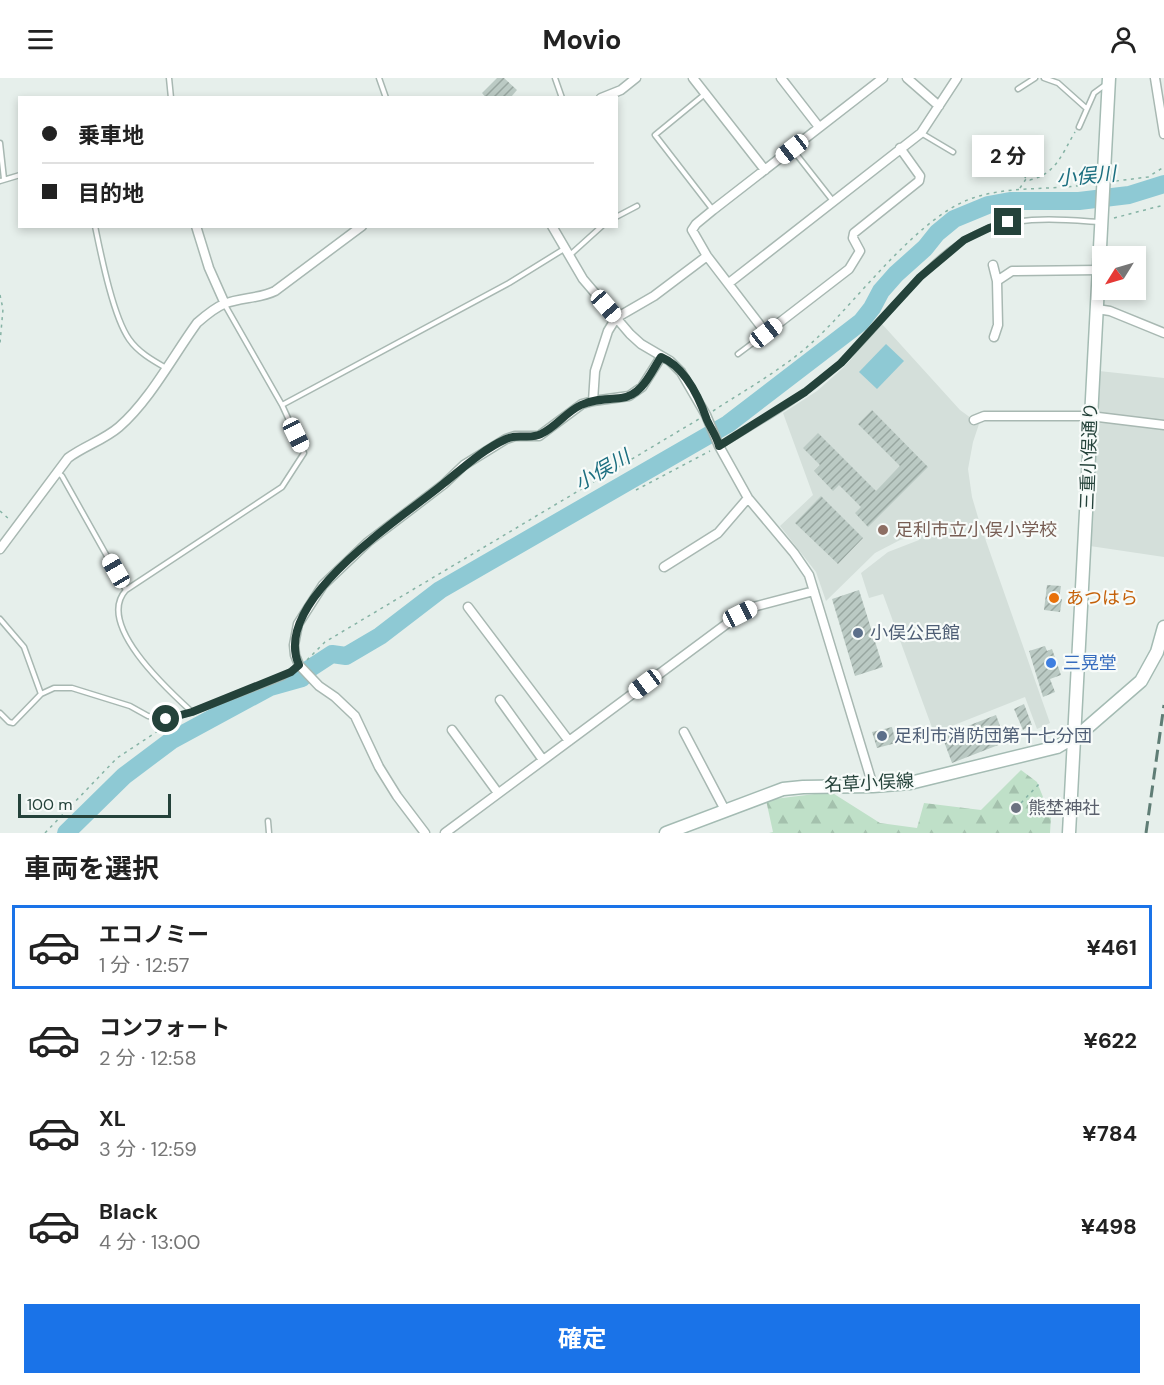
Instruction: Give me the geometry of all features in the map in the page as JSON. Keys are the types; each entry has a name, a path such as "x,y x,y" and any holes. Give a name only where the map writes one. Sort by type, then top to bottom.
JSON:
{"main road":[{"name":"三重小俣通り","path":"1100,246 1109,81"},
{"name":"三重小俣通り","path":"1069,833 1084,586 1090,416 1097,300"},
{"name":"名草小俣線","path":"666,833 764,795 793,787 873,786 924,780 1050,749 1074,738 1141,681 1157,652 1164,627"}],"street":[{"path":"606,96 621,90 636,78"},
{"path":"693,78 765,170"},
{"path":"781,78 819,127"},
{"path":"883,78 713,210 692,230 707,256 766,333 849,268 860,251 853,238 854,233 919,181 920,176 900,148"},
{"path":"907,78 939,106"},
{"path":"729,283 921,133 957,78"},
{"path":"1155,78 1164,134"},
{"path":"197,228 209,268 225,304"},
{"path":"0,549 57,472 78,451 120,426 166,369 197,323 225,304 265,296 275,291 359,228"},
{"path":"553,228 583,279 616,318 641,344 670,361 681,372 748,498 794,553 809,575 873,786"},
{"path":"593,401 595,371 608,331 616,318 654,296 707,256"},
{"path":"993,265 997,280 998,325 994,337"},
{"path":"997,280 1012,271 1092,270"},
{"path":"1097,309 1110,311 1164,333"},
{"path":"425,833 384,776 355,716 319,686 300,666 295,656 294,645 298,624 323,585 368,542 444,484 464,465 495,445 515,436 539,435 576,408 593,401 620,398 634,393 642,387 661,357"},
{"path":"974,420 984,416 1090,416 1164,425"},
{"path":"664,567 718,533 748,498"},
{"path":"445,833 740,614 753,607 814,591"},
{"path":"468,607 569,741"},
{"path":"500,700 543,760"},
{"path":"452,730 498,794"},
{"path":"684,732 725,810"}],"lane":[{"path":"169,78 171,96"},
{"path":"379,78 385,96"},
{"path":"555,78 561,96"},
{"path":"1018,89 1035,78"},
{"path":"1044,78 1058,83 1086,108"},
{"path":"1079,127 1094,93 1109,81"},
{"path":"705,94 655,135 713,210"},
{"path":"921,133 953,152"},
{"path":"0,143 2,180 18,176"},
{"path":"792,149 833,201"},
{"path":"618,216 637,206"},
{"path":"719,444 805,392 841,363 920,277 975,233 1008,222 1102,219"},
{"path":"96,228 120,324 138,349 166,369"},
{"path":"282,405 566,253 599,228"},
{"path":"192,712 144,664 129,641 122,626 119,609 120,596 286,483 304,453 282,405 225,304"},
{"path":"738,354 766,333"},
{"path":"57,472 62,476 126,590"},
{"path":"0,619 24,647 41,694"},
{"path":"0,714 13,723 41,694 54,688 72,688 130,706 156,719 166,719 192,712 282,677 300,666"},
{"path":"268,821 268,833"}],"path":[{"path":"1026,179 1039,178 1049,173 1079,127"},
{"path":"1018,162 1026,179"},
{"path":"300,666 325,642 706,417 787,362 817,338 896,255 930,223 956,205 972,198 1019,189 1079,186 1148,177 1164,167"},
{"path":"1019,189 1026,179"},
{"path":"1102,219 1164,205"},
{"path":"0,295 3,309 0,343"},
{"path":"636,490 719,444"},
{"path":"0,511 18,526"},
{"path":"45,833 117,758 166,726"},
{"path":"1020,803 1039,784"}],"shaded area":[{"name":"足利市立小俣小学校","path":"882,324 960,410 979,424 968,469 972,497 1050,723 1037,729 1025,697 934,733 883,594 869,598 861,573 888,552 919,540 919,535 900,540 875,553 826,601 816,572 780,526 813,495 783,413 817,391 844,367"},
{"path":"1099,371 1164,378 1164,557 1090,546"}],"green space":[{"path":"1021,770 1037,782 1051,817 1050,833 769,833 773,832 766,800 831,792 880,823 917,828 924,803 981,810"}],"water":[{"path":"886,344 904,361 877,389 859,372"}],"building":[{"path":"497,78 504,78 517,90 512,96 484,96 482,93"},
{"path":"872,410 928,467 868,527 855,513 861,507 839,485 833,491 814,471 820,465 803,448 818,433 876,491 900,466 858,424"},
{"path":"821,496 863,538 838,564 795,523"},
{"path":"1047,585 1061,586 1060,612 1044,610"},
{"name":"小俣公民館","path":"859,590 883,667 855,676 832,599"},
{"path":"1045,646 1047,651 1052,649 1061,675 1050,679 1055,692 1043,697 1029,651"},
{"path":"1024,704 1032,725 1023,730 1014,709"},
{"path":"996,715 1006,742 952,763 942,736"},
{"path":"892,727 896,743 877,748 872,732"}],"waterway":[{"name":"小俣川","path":"66,833 124,776 172,740 270,687 302,678 309,669 332,654 346,656 380,636 440,590 728,424 861,322 881,291 896,274 954,219 988,205 1010,201 1079,201 1129,195 1164,184"}],"railway":[{"path":"1146,833 1164,705"}],"place":[{"name":"足利市立小俣小学校","path":"883,530"},
{"name":"あつはら","path":"1054,598"},
{"name":"小俣公民館","path":"858,633"},
{"name":"三晃堂","path":"1051,663"},
{"name":"足利市消防団第十七分団","path":"882,736"},
{"name":"熊埜神社","path":"1016,808"}],"route":[{"path":"166,719 192,712 291,672 299,665 294,645 298,624 323,585 383,529 444,484 464,465 495,445 515,436 539,435 582,404 629,396 642,387 661,357 676,365 687,380 706,415 719,446 776,412 841,363 920,277 964,240 975,233 1008,222"}]}
